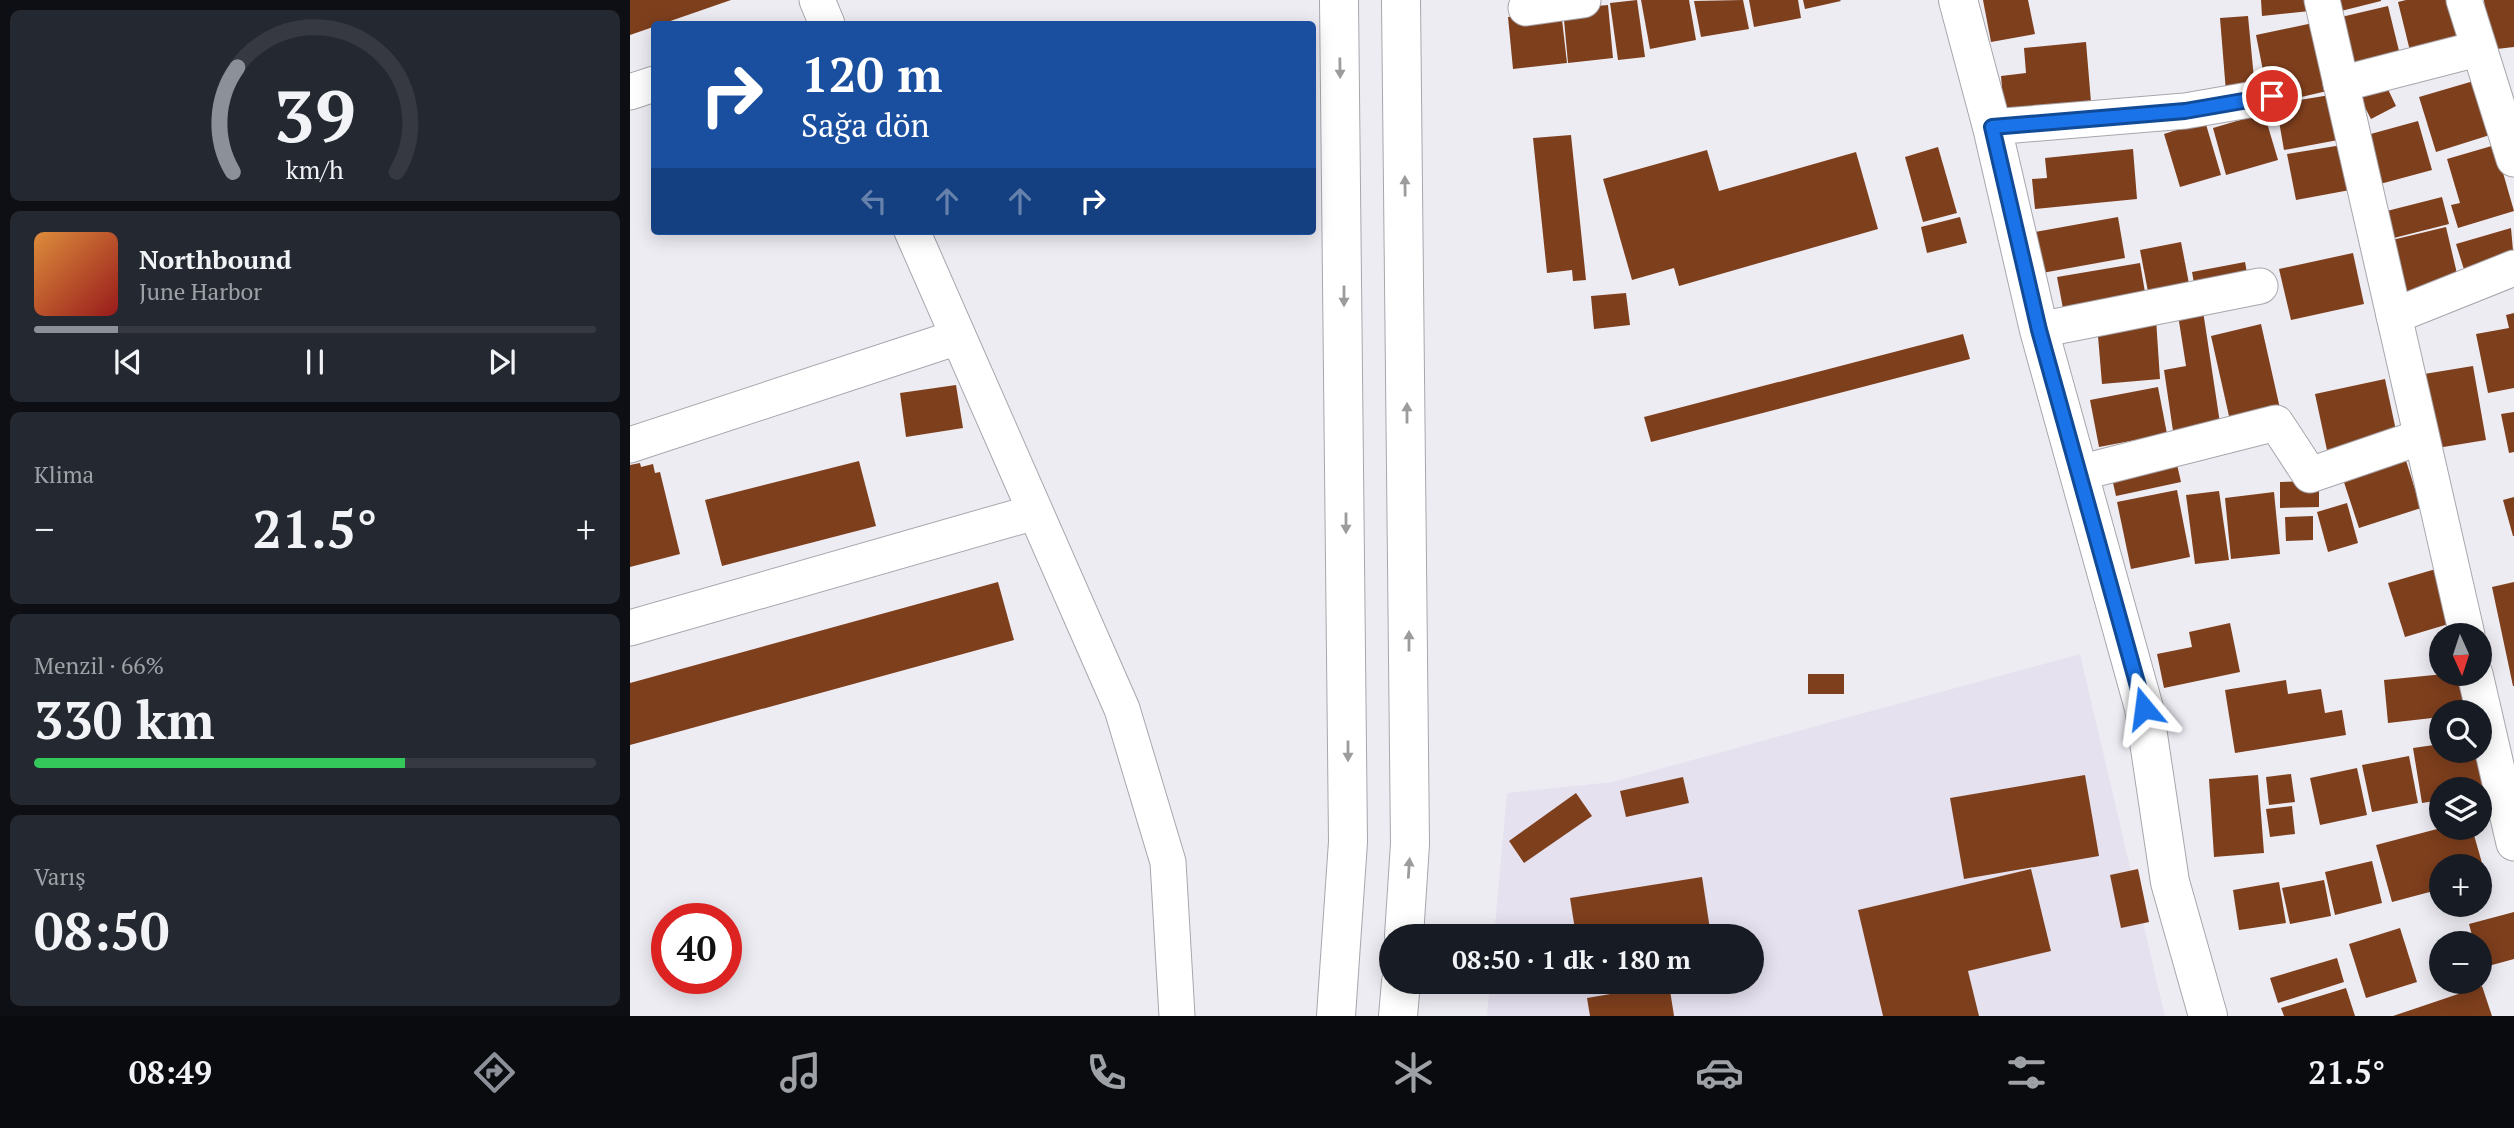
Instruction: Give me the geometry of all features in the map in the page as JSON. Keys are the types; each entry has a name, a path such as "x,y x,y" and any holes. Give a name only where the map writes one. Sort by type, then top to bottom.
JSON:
{"main road":[{"path":"1336,1016 1348,842 1339,0"},
{"path":"1401,0 1410,844 1405,924"},
{"path":"1958,0 1992,127 2039,330 2144,708 2170,882 2208,1016"},
{"path":"1398,1016 1400,994"}],"street":[{"path":"1526,8 1583,0"},
{"path":"2322,0 2463,623"},
{"path":"2464,0 2477,49 2514,159"},
{"path":"2341,84 2477,49"},
{"path":"630,92 651,85"},
{"path":"1992,127 2185,111 2272,96"},
{"path":"914,235 1122,709 1168,862 1177,1016"},
{"path":"2394,316 2514,268"},
{"path":"2039,330 2260,286"},
{"path":"630,444 958,337"},
{"path":"2079,473 2276,423 2310,475 2421,437"},
{"path":"630,628 1035,512"},
{"path":"2478,686 2514,844"}],"shaded area":[{"path":"2080,654 2165,1016 1487,1016 1489,994 1764,994 1764,924 1495,924 1507,793 1612,782"}],"building":[{"path":"630,0 731,0 670,21 651,21 651,28 630,35"},
{"path":"1637,0 1645,57 1618,60 1610,3"},
{"path":"1641,0 1689,0 1696,40 1650,49"},
{"path":"1743,0 1749,29 1701,37 1694,1"},
{"path":"1749,0 1798,0 1801,18 1754,27"},
{"path":"1803,0 1840,0 1841,1 1805,9"},
{"path":"1983,0 2028,0 2035,34 1991,42"},
{"path":"2261,0 2309,0 2310,11 2262,16"},
{"path":"2334,0 2381,0 2381,1 2337,12"},
{"path":"2451,0 2462,43 2411,55 2398,2"},
{"path":"2484,0 2514,0 2514,47 2488,50"},
{"path":"1608,5 1613,58 1568,63 1563,9"},
{"path":"2388,6 2401,59 2350,71 2337,18"},
{"path":"1561,11 1567,63 1513,69 1508,17"},
{"path":"2248,16 2255,89 2226,92 2220,18"},
{"path":"2313,23 2327,91 2297,98 2292,75 2265,81 2256,35"},
{"path":"2086,42 2091,102 2004,111 2001,76 2026,73 2024,48"},
{"path":"2477,80 2493,134 2436,152 2419,97"},
{"path":"2384,81 2396,106 2371,119 2358,94"},
{"path":"2330,95 2338,140 2284,150 2276,104"},
{"path":"2264,113 2278,160 2226,175 2213,128"},
{"path":"2205,121 2221,175 2180,187 2164,134"},
{"path":"2418,121 2432,170 2380,184 2367,135"},
{"path":"1571,135 1586,280 1573,281 1572,270 1547,273 1533,138"},
{"path":"2342,145 2350,190 2296,200 2287,154"},
{"path":"2495,145 2514,211 2458,228 2451,205 2460,203 2447,159"},
{"path":"1938,147 1957,213 1923,222 1905,157"},
{"path":"2133,149 2137,199 2035,209 2032,179 2047,178 2045,158"},
{"path":"1707,150 1719,191 1856,152 1878,229 1679,286 1674,268 1632,280 1603,179"},
{"path":"2442,197 2449,224 2382,241 2375,214"},
{"path":"1960,217 1967,243 1927,253 1921,227"},
{"path":"2118,217 2125,258 2042,273 2035,232"},
{"path":"2446,227 2459,282 2400,295 2388,241"},
{"path":"2511,228 2514,262 2466,276 2456,244"},
{"path":"2181,242 2191,294 2150,302 2140,250"},
{"path":"2353,253 2364,304 2291,320 2279,269"},
{"path":"2245,262 2249,284 2196,294 2192,272"},
{"path":"2140,263 2147,304 2065,319 2057,277"},
{"path":"1626,293 1630,325 1594,329 1591,296"},
{"path":"2203,311 2220,423 2173,431 2164,370 2186,366 2178,315"},
{"path":"2514,313 2514,388 2488,393 2476,334 2509,328 2506,315"},
{"path":"2156,319 2160,379 2102,384 2097,324"},
{"path":"2261,324 2281,413 2231,425 2211,336"},
{"path":"1963,334 1970,359 1651,442 1644,417"},
{"path":"2473,366 2486,440 2431,449 2418,375"},
{"path":"2385,379 2398,440 2328,455 2315,394"},
{"path":"956,385 963,428 906,437 900,393"},
{"path":"2158,387 2167,434 2099,447 2090,400"},
{"path":"2514,412 2514,452 2509,453 2501,414"},
{"path":"2402,448 2421,508 2359,528 2339,467"},
{"path":"2176,460 2181,482 2116,496 2111,474"},
{"path":"859,461 876,526 722,566 705,500"},
{"path":"640,463 641,467 653,464 655,473 660,472 680,554 630,567 630,465"},
{"path":"2319,481 2319,507 2280,508 2280,482"},
{"path":"2177,490 2190,557 2131,569 2117,502"},
{"path":"2219,491 2229,560 2195,564 2186,495"},
{"path":"2274,492 2280,554 2231,559 2225,498"},
{"path":"2514,497 2514,536 2513,536 2503,500"},
{"path":"2347,503 2358,543 2328,552 2317,512"},
{"path":"2313,516 2313,540 2286,541 2285,517"},
{"path":"2446,566 2462,620 2429,623 2429,630 2405,637 2388,583"},
{"path":"998,582 1014,640 630,745 630,683"},
{"path":"2514,582 2514,686 2513,686 2492,587"},
{"path":"2230,623 2240,672 2164,688 2157,654 2192,647 2189,632"},
{"path":"1808,674 1844,674 1844,694 1808,694"},
{"path":"2429,676 2429,686 2472,686 2473,700 2429,700 2429,718 2388,723 2384,680"},
{"path":"2286,680 2288,694 2321,689 2325,713 2342,710 2346,735 2235,753 2225,690"},
{"path":"2429,746 2429,763 2483,763 2487,777 2429,777 2429,802 2422,803 2413,748"},
{"path":"2409,756 2418,803 2372,812 2362,765"},
{"path":"2357,768 2367,815 2320,825 2310,778"},
{"path":"2291,774 2295,802 2269,805 2266,777"},
{"path":"2085,775 2099,856 1964,879 1950,798"},
{"path":"2258,775 2264,853 2214,857 2209,779"},
{"path":"1683,777 1689,803 1626,817 1620,791"},
{"path":"1576,793 1592,816 1524,863 1509,841"},
{"path":"2292,806 2295,834 2270,837 2266,809"},
{"path":"2429,831 2429,840 2475,840 2479,854 2429,854 2429,892 2392,902 2376,845"},
{"path":"2372,861 2382,903 2335,915 2325,872"},
{"path":"2031,869 2051,951 1968,971 1979,1016 1883,1016 1858,910"},
{"path":"2138,869 2149,922 2121,928 2110,875"},
{"path":"1702,877 1709,924 1574,924 1570,898"},
{"path":"2324,880 2331,916 2290,924 2282,888"},
{"path":"2279,882 2286,923 2239,930 2233,890"},
{"path":"2514,912 2514,959 2492,965 2492,931 2471,931 2469,924"},
{"path":"2400,928 2417,982 2366,998 2349,944"},
{"path":"2337,958 2344,982 2278,1003 2270,978"},
{"path":"2346,988 2355,1016 2284,1016 2281,1008"},
{"path":"1610,994 1671,994 1674,1016 1590,1016 1587,998"},
{"path":"2458,994 2485,994 2492,1016 2393,1016"}],"route":[{"path":"2144,708 2039,330 1992,127 2185,111 2272,96"}]}
